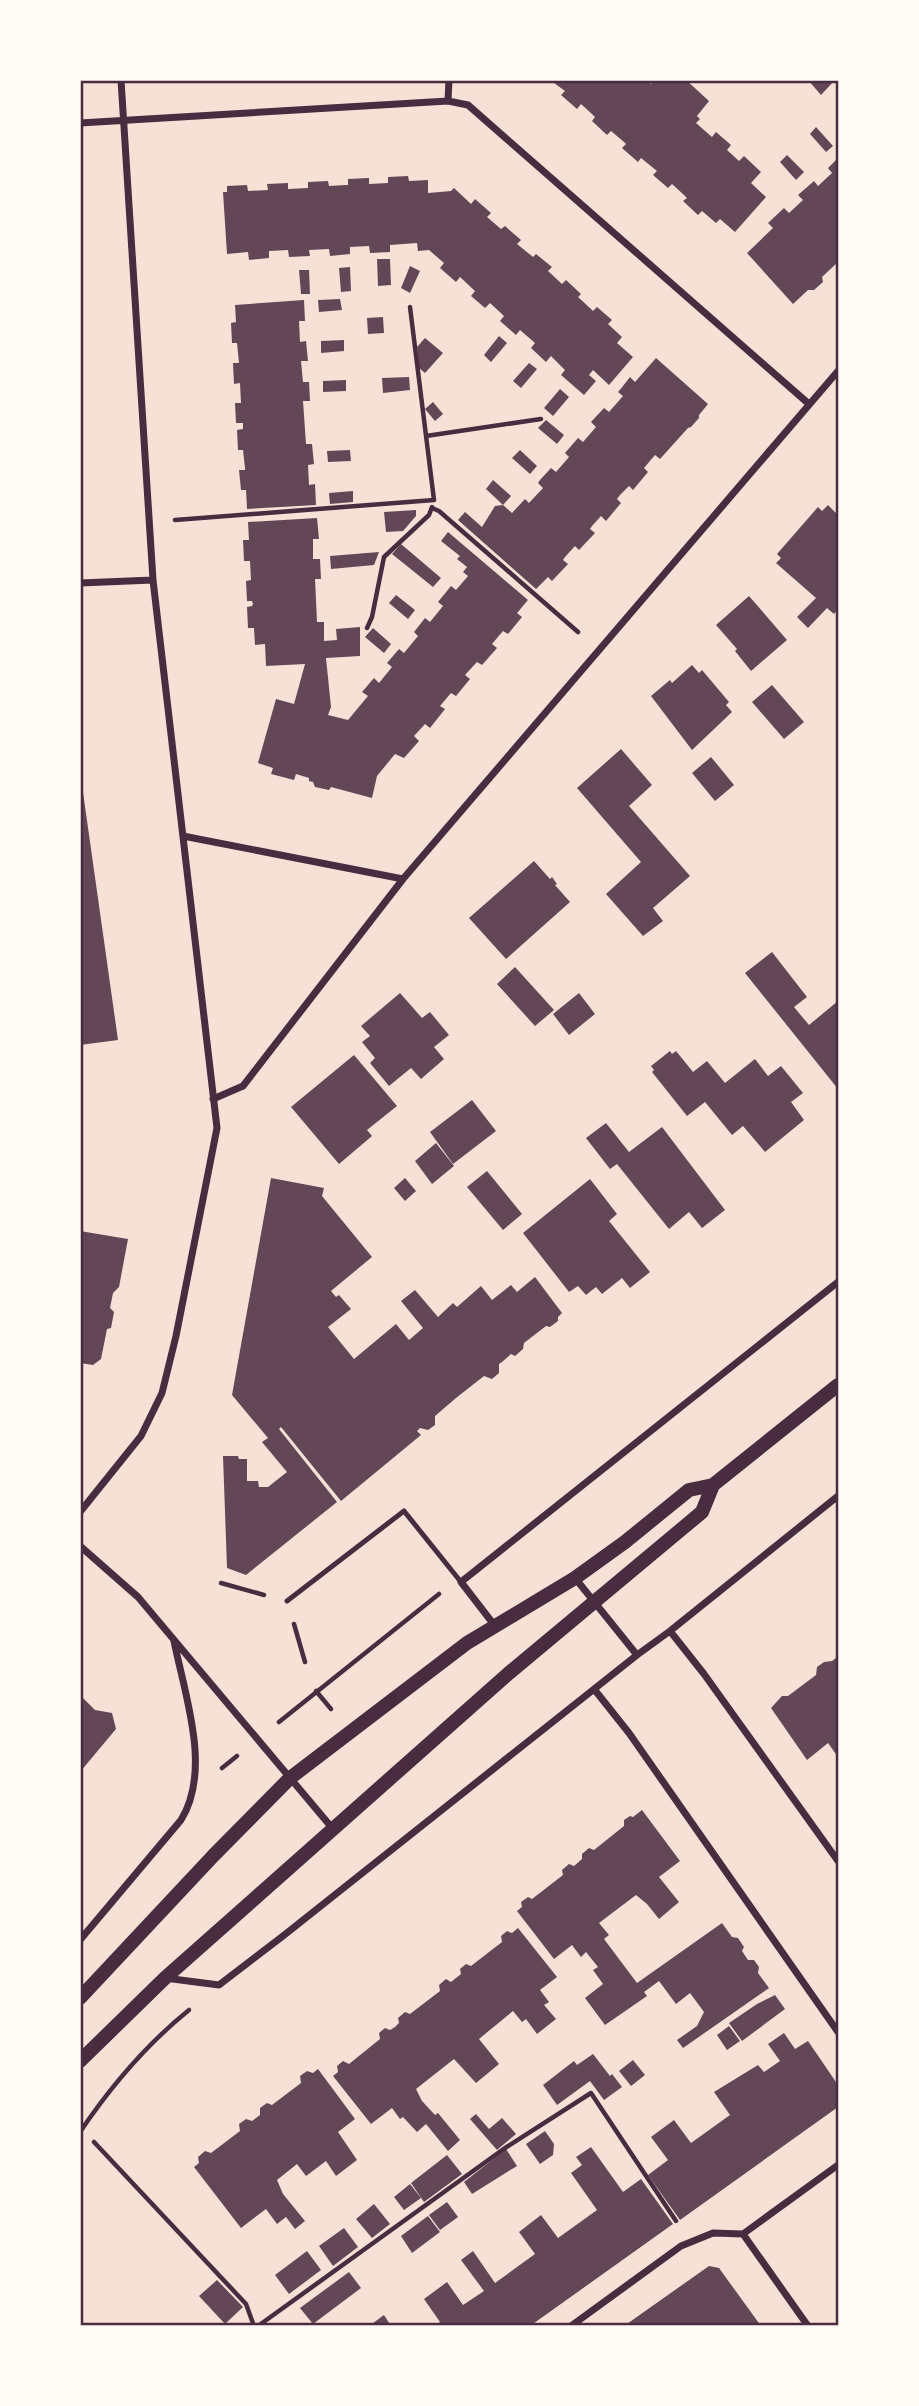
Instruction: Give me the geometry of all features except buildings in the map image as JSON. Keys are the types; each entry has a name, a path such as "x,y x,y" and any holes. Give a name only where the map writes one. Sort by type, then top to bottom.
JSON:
{"main road":[{"path":"80,1998 290,1778 467,1643 575,1578 689,1490 713,1485 838,1385"},
{"path":"80,2062 164,1978 509,1673 702,1512 713,1485"}],"street":[{"path":"80,1513 141,1436 162,1393 176,1336 217,1128 153,580 121,80"},
{"path":"448,101 449,80"},
{"path":"80,123 448,101 468,105 809,404"},
{"path":"213,1099 243,1086 403,879 838,371"},
{"path":"80,583 153,580"},
{"path":"183,836 403,879"},
{"path":"495,1626 461,1582 838,1282"},
{"path":"164,1978 219,1985 838,1496"},
{"path":"80,1545 138,1597 333,1829"},
{"path":"575,1578 637,1655"},
{"path":"670,1631 838,1861"},
{"path":"80,1940 181,1820 192,1800 197,1765 174,1640"},
{"path":"594,1689 629,1733 838,2032"},
{"path":"571,2326 681,2246 713,2233 743,2234 838,2165"},
{"path":"743,2234 808,2326"}],"lane":[{"path":"287,1601 404,1511 461,1582"}],"path":[{"path":"367,628 372,617 384,556 429,515 434,500 410,307"},
{"path":"426,436 541,419"},
{"path":"149,522 434,500"},
{"path":"432,508 439,510 599,650"},
{"path":"316,1691 438,1595 461,1582"},
{"path":"221,1583 287,1601 305,1662"},
{"path":"80,2132 99,2103 128,2069 174,2022 219,1985"},
{"path":"94,2142 246,2304 256,2326 505,2148 591,2093 676,2222 681,2246"}]}
